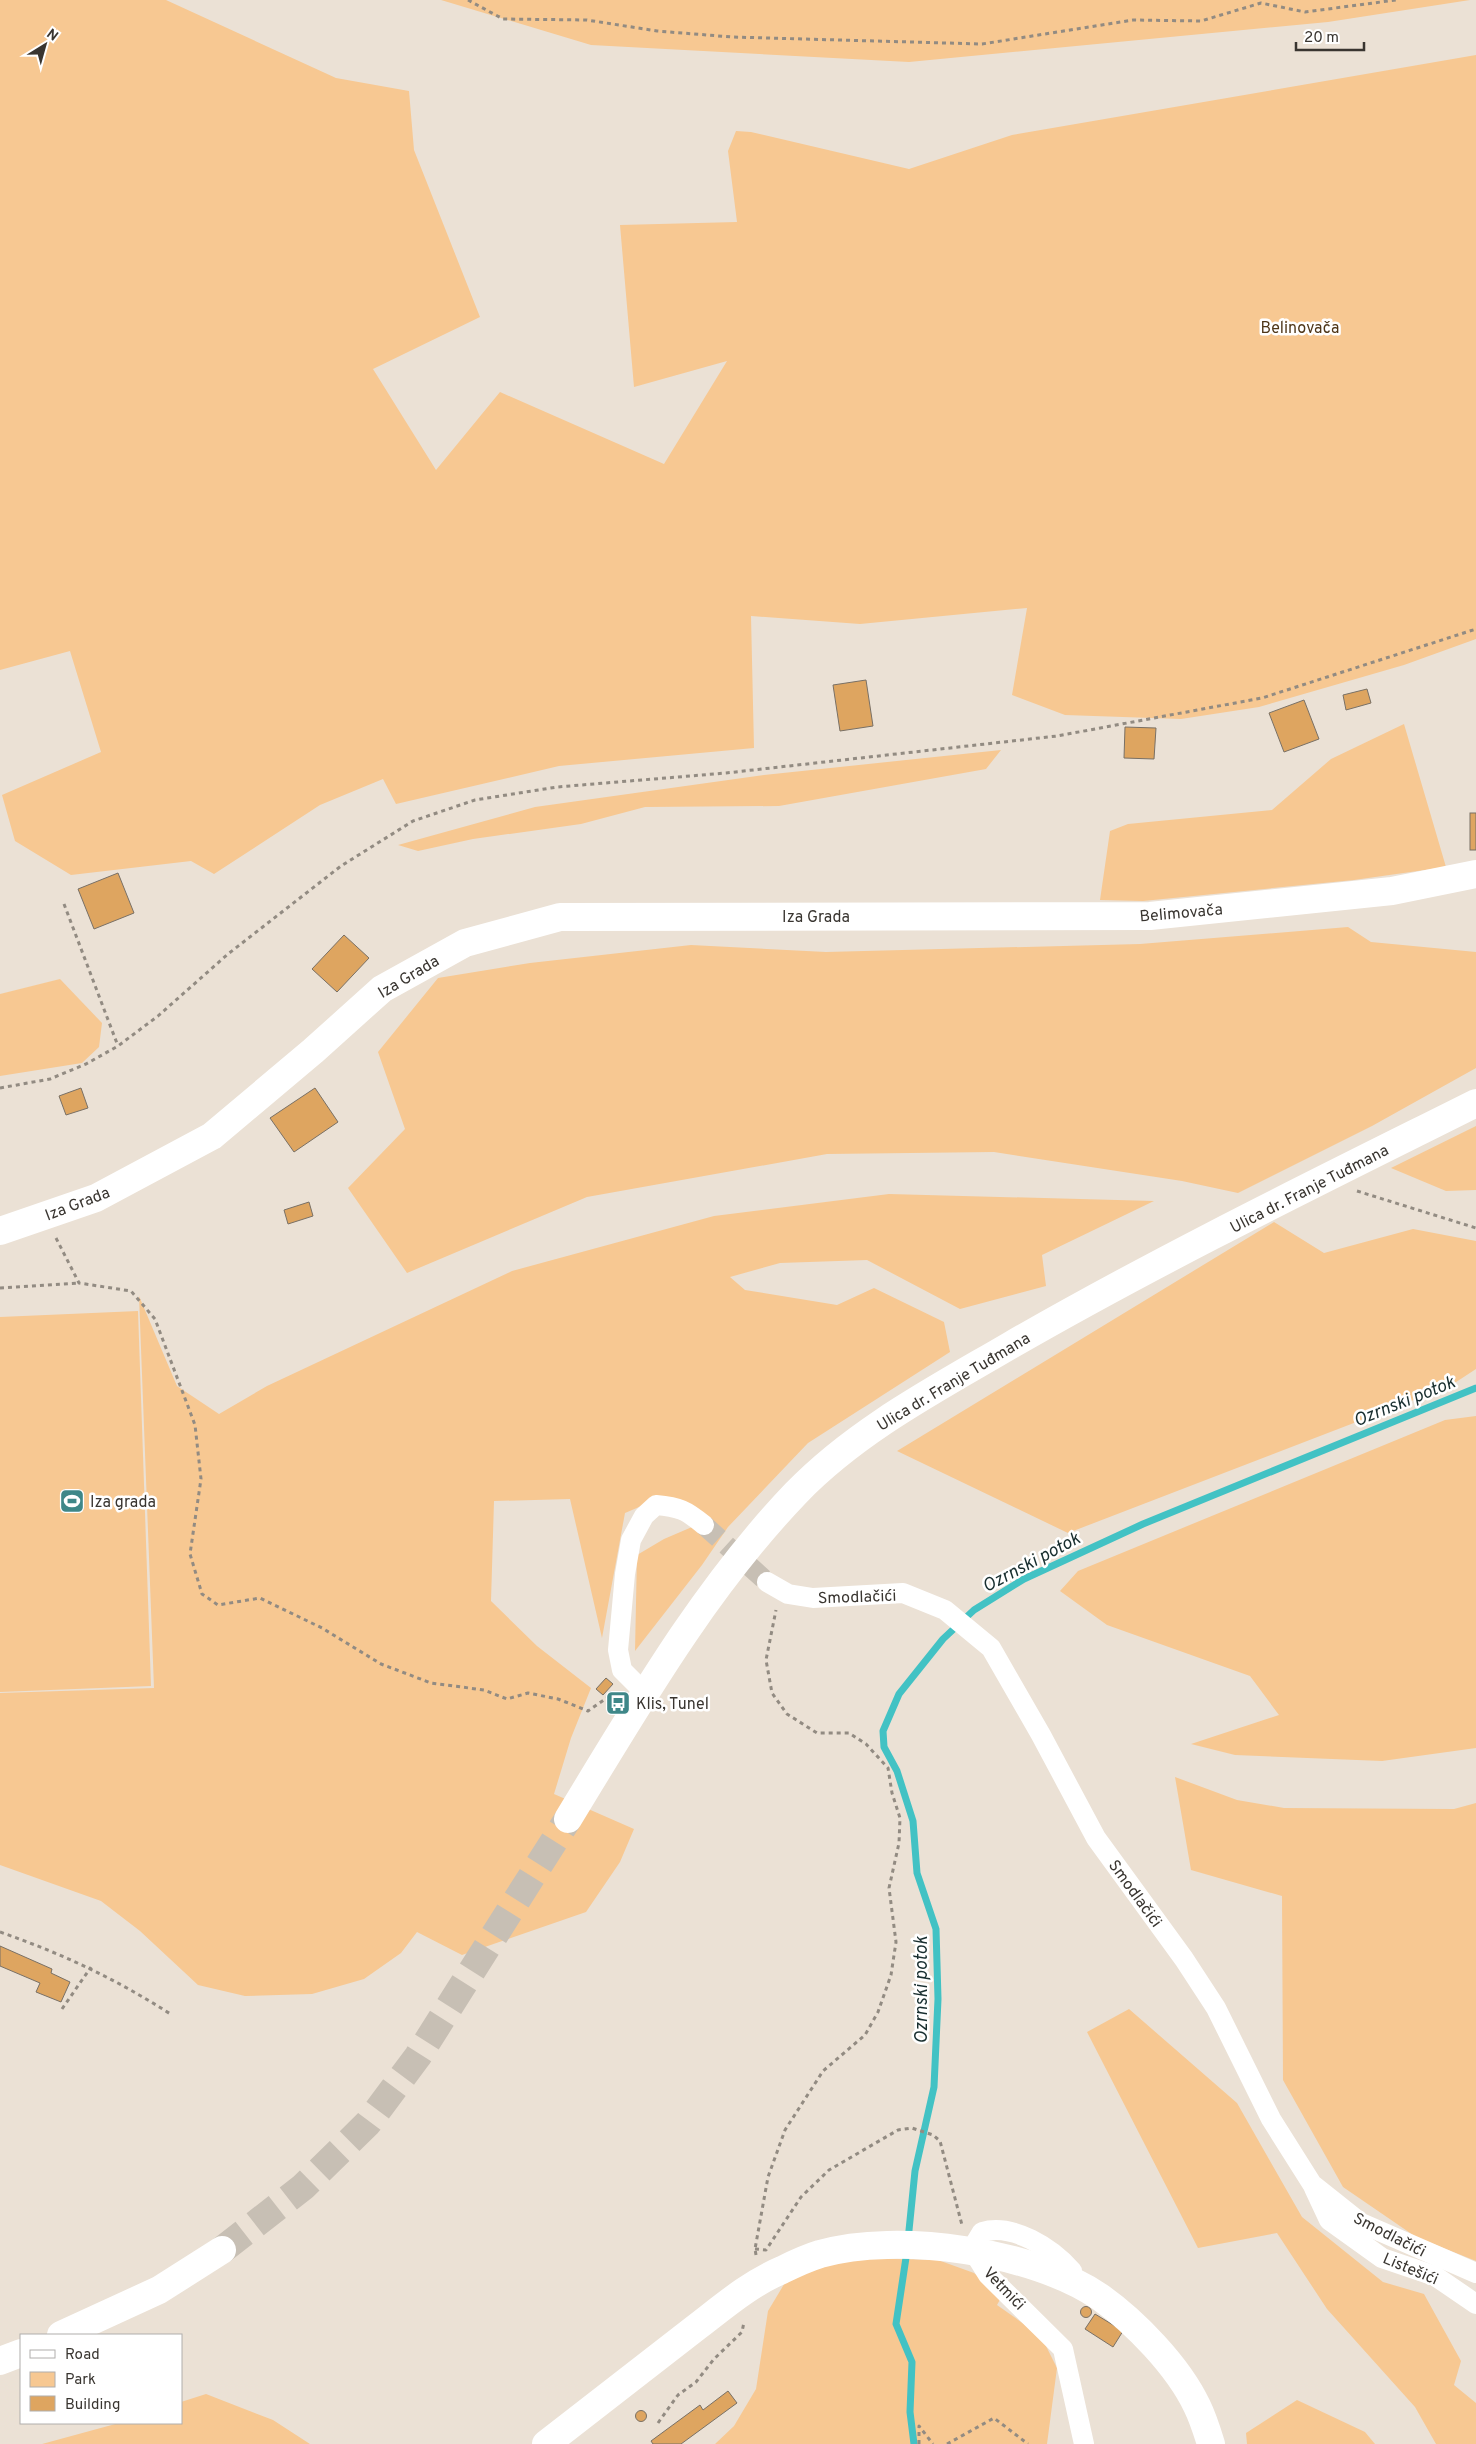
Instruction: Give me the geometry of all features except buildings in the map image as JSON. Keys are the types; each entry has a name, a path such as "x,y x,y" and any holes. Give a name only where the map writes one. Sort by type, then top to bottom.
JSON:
{"street":[{"name":"Belimovača","path":"883,916 1150,916 1392,891 1476,874"},
{"name":"Iza Grada","path":"0,1231 96,1198 212,1136 313,1051 382,988 465,943 560,917 883,916"},
{"name":"Ulica dr. Franje Tuđmana","path":"568,1819 638,1686 748,1546 798,1491 854,1440 928,1393 1063,1315 1320,1181 1476,1103"},
{"path":"638,1686 622,1670 618,1650 625,1574 631,1540 644,1516 656,1505 676,1506 688,1512 704,1525"},
{"name":"Smodlačići","path":"767,1582 788,1594 813,1598 903,1593 945,1610 991,1648 1041,1735 1096,1838 1184,1959 1216,2008 1271,2119 1312,2184 1360,2223 1476,2273"},
{"name":"Listešići","path":"1312,2184 1329,2220 1382,2258 1435,2276 1476,2304"},
{"path":"976,2242 982,2232 996,2228 1011,2232 1043,2247 1062,2260 1072,2271 1071,2280"},
{"name":"Vetmići","path":"976,2242 978,2259 988,2276 1063,2349 1084,2444"},
{"path":"546,2444 761,2282 820,2254 863,2246 901,2245 962,2249 1025,2264 1071,2280 1100,2297 1133,2325 1175,2371 1197,2406 1211,2444"},
{"path":"63,2334 158,2290 222,2250"},
{"path":"0,2361 20,2354"}],"path":[{"path":"468,0 503,18 587,20 657,31 732,37 982,44 1133,20 1201,21 1261,3 1305,12 1396,0"},
{"path":"0,1088 50,1079 86,1064 118,1046 158,1016 228,954 341,866 413,821 475,800 557,788 736,772 1057,736 1262,698 1476,629"},
{"path":"64,904 118,1046"},
{"path":"1320,1181 1407,1205 1476,1228"},
{"path":"46,1215 79,1283"},
{"path":"0,1288 79,1283 131,1291 155,1319 195,1426 201,1479 190,1554 202,1594 218,1604 260,1598 322,1628 381,1664 431,1683 484,1690 507,1699 528,1693 558,1699 588,1711 638,1686"},
{"path":"658,2423 678,2395 696,2382 714,2359 742,2332 746,2313 761,2282 755,2248 768,2177 785,2130 823,2071 865,2035 878,2012 891,1975 896,1942 889,1888 898,1843 900,1818 892,1793 888,1768 866,1744 849,1733 817,1733 787,1714 772,1693 766,1660 778,1604 788,1594"},
{"path":"0,1932 91,1967 128,1987 172,2015"},
{"path":"62,2009 91,1967"},
{"path":"755,2248 766,2250 786,2223 801,2197 829,2170 898,2130 912,2128 933,2135 940,2141 964,2234 976,2242"},
{"path":"947,2444 994,2418 1028,2444"},
{"path":"919,2444 919,2426 934,2444"}],"green space":[{"name":"Belinovača","path":"0,0 166,0 336,78 409,91 414,150 480,317 373,369 436,470 500,392 664,464 727,361 634,387 620,225 737,222 728,151 736,131 751,132 909,169 1012,135 1476,55 1476,639 1404,665 1259,707 1181,719 1065,715 1012,695 1027,608 860,624 751,616 754,748 559,766 396,804 383,779 320,805 214,874 191,861 71,875 15,841 2,795 101,752 70,651 0,670"},
{"path":"441,0 1470,0 1328,22 909,62 591,45"},
{"path":"1404,724 1446,867 1354,880 1143,901 1100,900 1110,831 1128,824 1272,810 1331,759"},
{"path":"1001,750 986,769 779,806 645,807 581,824 473,839 418,851 398,845 535,807 764,775"},
{"path":"1348,927 1371,942 1476,952 1476,1068 1372,1126 1238,1193 1182,1181 994,1152 827,1154 587,1197 407,1273 348,1188 405,1129 378,1052 438,978 530,963 691,945 826,952 1140,944"},
{"path":"60,979 102,1023 99,1047 82,1063 0,1076 0,994"},
{"path":"1476,1126 1476,1190 1446,1191 1391,1168"},
{"path":"889,1194 1154,1201 1042,1255 1046,1286 960,1309 867,1260 780,1263 730,1277 745,1290 837,1305 874,1288 944,1322 950,1352 808,1443 728,1527 702,1565 635,1651 637,1555 664,1539 706,1521 653,1501 625,1513 602,1638 570,1499 494,1501 491,1601 537,1646 591,1688 571,1738 554,1794 634,1829 620,1862 586,1912 462,1955 417,1932 401,1953 364,1979 312,1994 245,1996 198,1985 140,1931 101,1901 0,1865 0,1693 154,1688 139,1296 177,1386 219,1414 267,1386 512,1271 714,1216"},
{"path":"1274,1222 1324,1253 1413,1229 1476,1241 1476,1369 1450,1386 1068,1533 897,1451"},
{"name":"Iza grada","path":"138,1311 151,1686 0,1692 0,1317"},
{"path":"1476,1416 1476,1748 1382,1761 1235,1755 1191,1744 1279,1715 1250,1676 1107,1625 1060,1591 1078,1571 1445,1420"},
{"path":"1175,1777 1237,1800 1284,1808 1454,1809 1476,1803 1476,2261 1416,2237 1343,2187 1283,2080 1282,1896 1191,1870"},
{"path":"1129,2009 1237,2103 1302,2217 1383,2282 1424,2294 1461,2361 1454,2385 1476,2403 1476,2444 1436,2444 1415,2407 1327,2309 1277,2233 1198,2248 1087,2032"},
{"path":"853,2258 938,2260 974,2273 1002,2296 997,2305 1041,2336 1057,2368 1047,2444 715,2444 734,2426 756,2389 768,2311 789,2276"},
{"path":"206,2394 273,2420 310,2444 42,2444 115,2424 182,2424 182,2402"},
{"path":"1297,2400 1365,2432 1375,2444 1247,2444 1246,2433"}],"waterway":[{"name":"Ozrnski potok","path":"908,2240 915,2171 934,2087 938,1999 936,1929 917,1873 913,1821 897,1771 884,1747 883,1731 899,1694 943,1639 974,1610 1024,1579 1143,1524 1476,1388"},
{"name":"Ozrnski potok","path":"907,2251 896,2324 912,2362 910,2412 914,2444"}],"tunnel":[{"path":"704,1525 767,1582"},
{"path":"222,2250 303,2187 368,2123 418,2056 568,1819"}],"place":[{"name":"Iza grada","path":"72,1501"},
{"name":"Klis, Tunel","path":"618,1703"}]}
